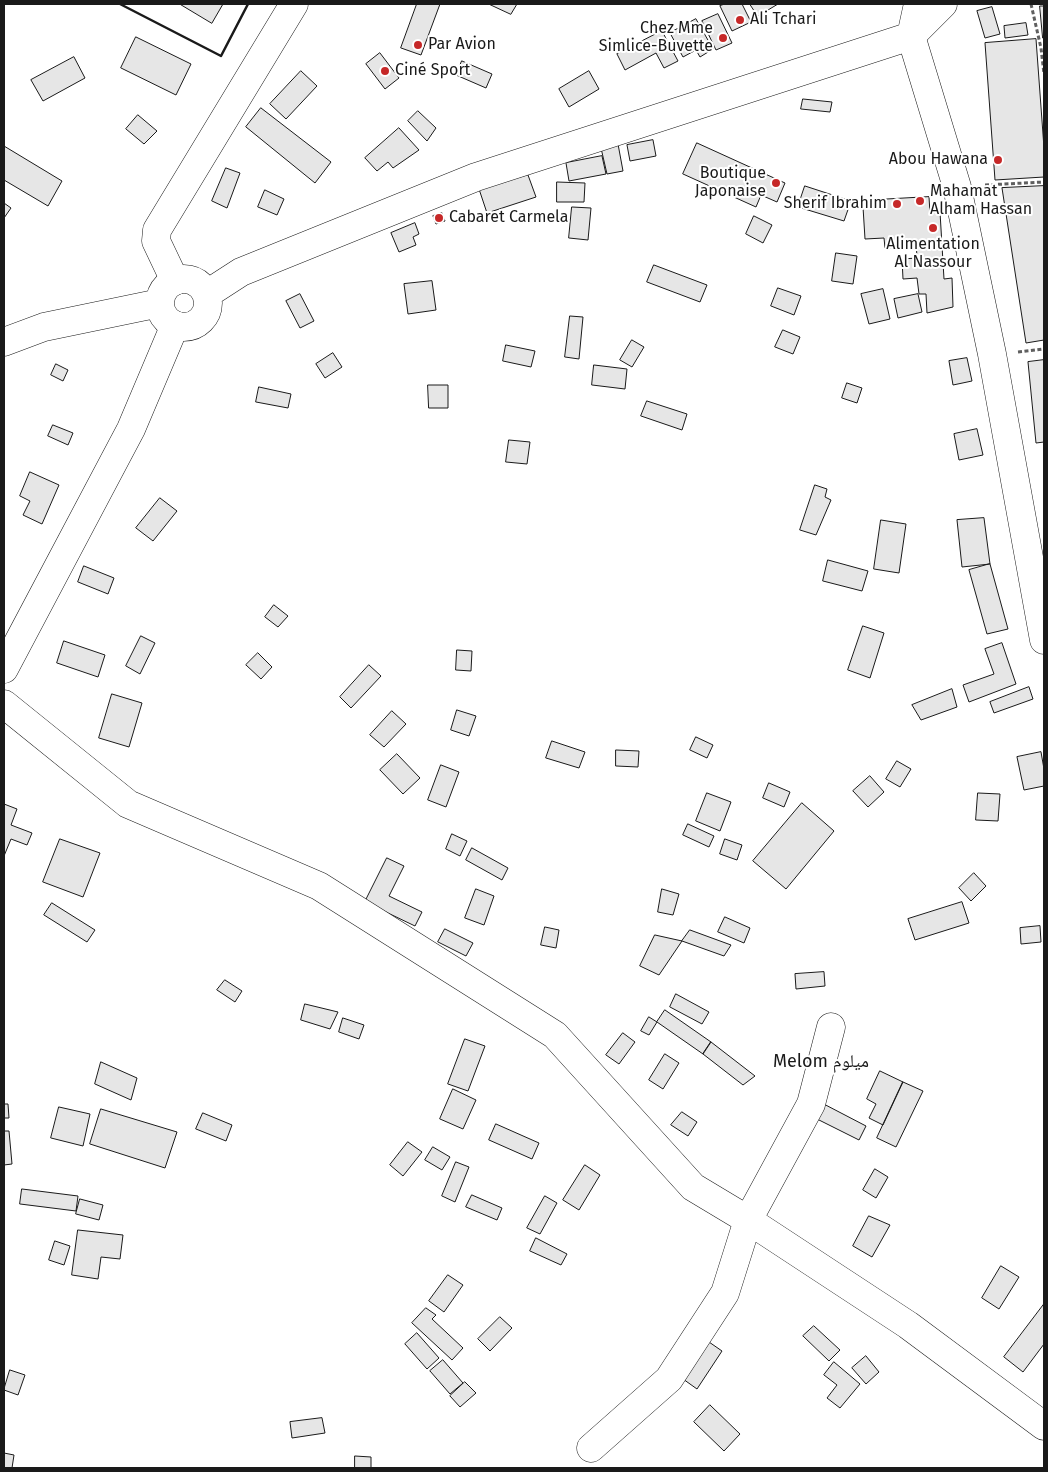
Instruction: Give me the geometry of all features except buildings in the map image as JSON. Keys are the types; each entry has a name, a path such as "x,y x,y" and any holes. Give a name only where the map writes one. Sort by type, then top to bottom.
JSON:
{"street":[{"path":"175,281 156,241 156,230 294,4"},
{"path":"918,4 911,36 957,186 992,354 1044,640"},
{"path":"207,294 241,272 476,177 911,36 944,4"},
{"path":"184,279 194,281 202,286 207,294 206,312 201,320 194,326 184,327 168,314 162,294 167,286 175,281 184,279"},
{"path":"4,342 44,327 168,314"},
{"path":"4,669 131,429 168,314"},
{"path":"4,704 128,804 319,886 555,1035 693,1186 908,1325 1044,1426"},
{"path":"591,1448 669,1379 725,1293 748,1220 811,1104 830,1027"}],"path":[{"path":"1031,4 1041,48 1044,74"},
{"path":"957,186 1044,182"}],"wall":[{"path":"120,4 221,56 248,4"}],"place":[{"name":"Ali Tchari","path":"740,20"},
{"name":"Chez Mme Simlice-Buvette","path":"723,38"},
{"name":"Par Avion","path":"418,45"},
{"name":"Ciné Sport","path":"385,71"},
{"name":"Abou Hawana","path":"998,160"},
{"name":"Boutique Japonaise","path":"776,183"},
{"name":"Mahamat Alham Hassan","path":"920,201"},
{"name":"Sherif Ibrahim","path":"897,204"},
{"name":"Cabaret Carmela","path":"439,218"},
{"name":"Alimentation Al Nassour","path":"933,228"}],"district":[{"name":"Melom ميلوم","path":"821,1062"}]}
